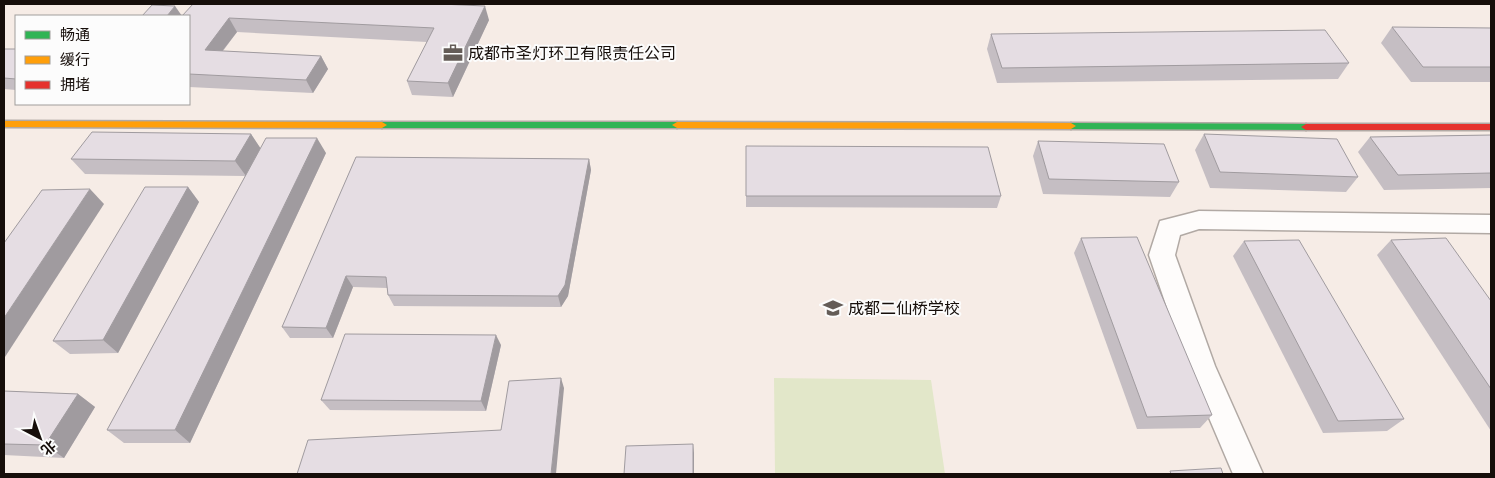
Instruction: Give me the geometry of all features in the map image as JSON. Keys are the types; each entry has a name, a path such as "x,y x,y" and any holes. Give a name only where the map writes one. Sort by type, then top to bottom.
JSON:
{"street":[{"path":"4,124 1491,126"},
{"path":"1248,474 1201,366 1162,255 1169,228 1199,220 1491,224"}],"green space":[{"path":"774,378 931,380 945,474 775,474"}],"building":[{"path":"193,4 440,4 485,6 448,83 407,81 434,28 229,18 205,50 321,56 306,80 190,74 190,15 183,15"},
{"path":"152,5 175,6 168,15 143,15"},
{"path":"1392,27 1491,28 1491,67 1423,67"},
{"path":"1325,30 1349,63 1002,68 991,34"},
{"path":"4,49 15,49 15,79 4,78"},
{"path":"92,132 251,134 235,161 71,159"},
{"path":"1204,134 1337,139 1358,177 1220,172"},
{"path":"1491,135 1491,173 1398,175 1370,137"},
{"path":"266,138 317,138 175,430 107,430"},
{"path":"1038,141 1164,144 1179,182 1049,179"},
{"path":"746,146 988,147 1001,196 746,196"},
{"path":"356,157 589,159 565,285 558,296 388,295 386,277 346,276 326,328 282,327"},
{"path":"145,187 188,187 103,340 53,341"},
{"path":"90,189 4,318 4,243 42,190"},
{"path":"1137,237 1212,415 1147,417 1081,238"},
{"path":"1446,238 1491,301 1491,389 1391,240"},
{"path":"1299,240 1404,419 1338,421 1244,241"},
{"path":"345,334 496,335 481,401 321,400"},
{"path":"561,378 551,474 297,474 308,440 501,430 509,381"},
{"path":"4,391 78,394 45,445 4,444"},
{"path":"693,444 693,474 624,474 626,446"},
{"path":"1221,468 1223,474 1171,474 1170,471"}],"traffic: fast":[{"path":"382,125 677,125"},
{"path":"1071,126 1306,127"}],"traffic: slow":[{"path":"4,124 382,125"},
{"path":"677,125 1071,126"}],"traffic: jam":[{"path":"1306,127 1491,127"}],"place":[{"name":"成都市圣灯环卫有限责任公司","path":"453,53"},
{"name":"成都二仙桥学校","path":"833,308"}]}
